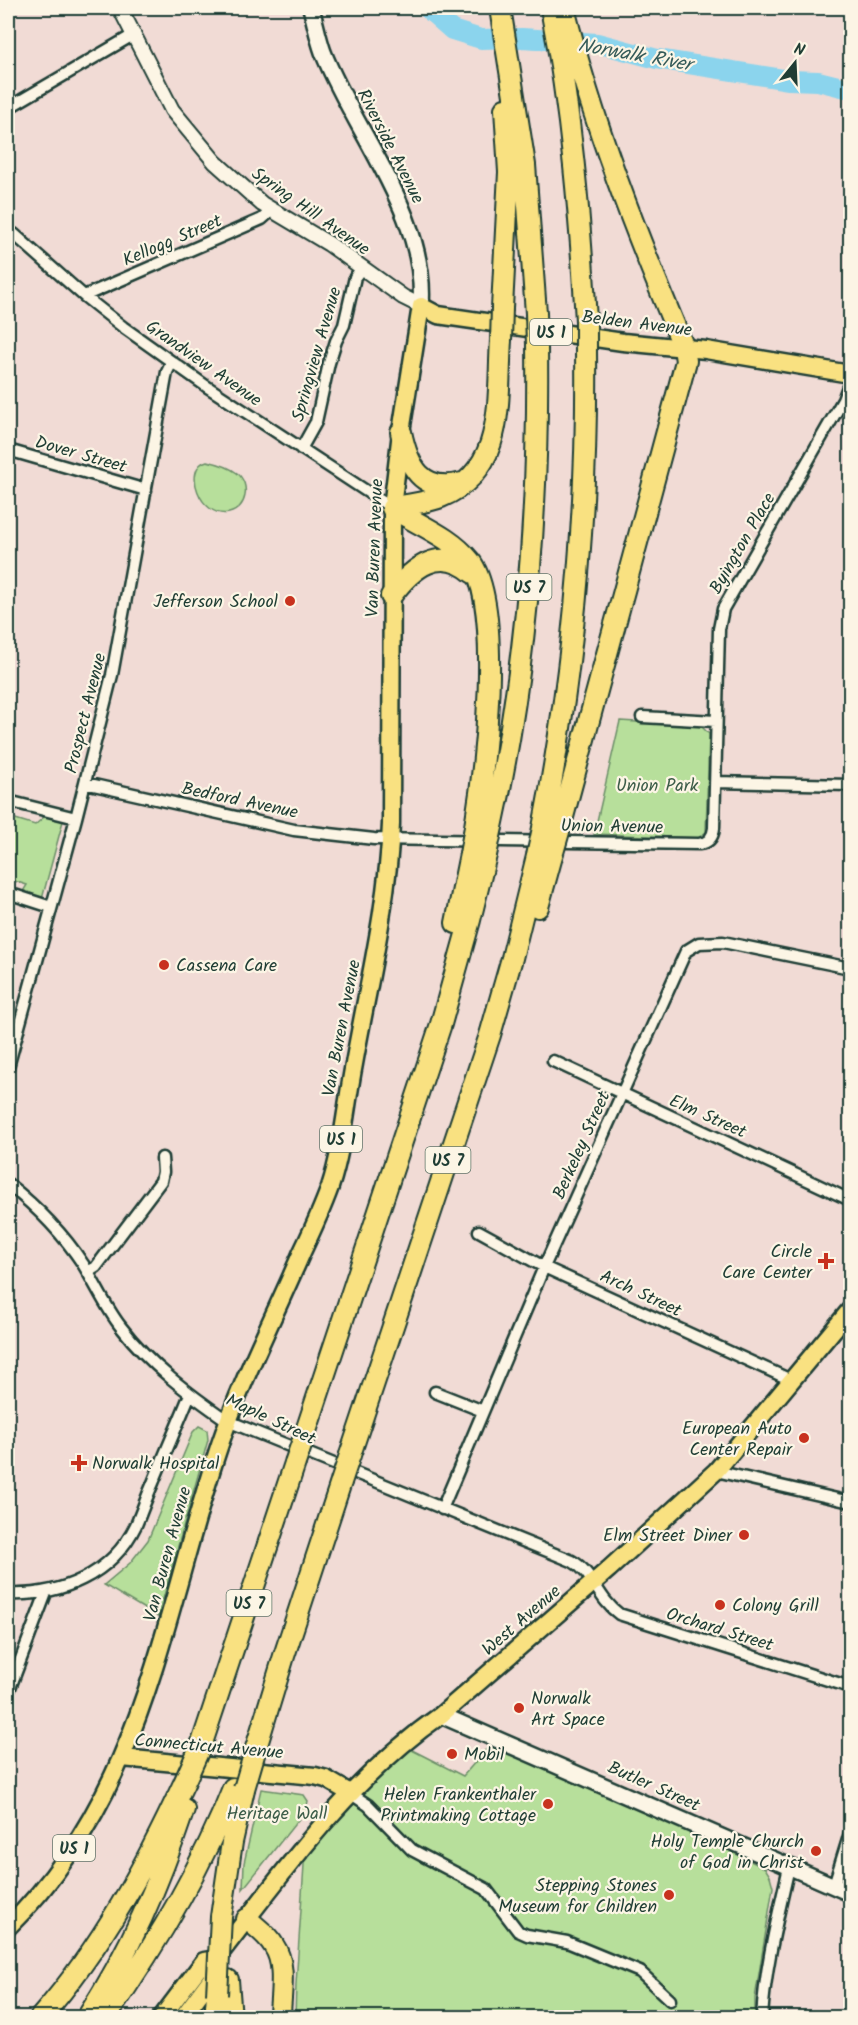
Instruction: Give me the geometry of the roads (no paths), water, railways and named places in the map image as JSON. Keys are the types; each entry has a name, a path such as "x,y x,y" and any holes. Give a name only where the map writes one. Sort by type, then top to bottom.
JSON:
{"highway":[{"path":"392,508 441,497 467,480 483,462 493,439 501,340 508,172 508,84 499,8"},
{"name":"US 7","path":"238,1789 466,1110 545,856 551,828 578,587 584,499 586,321 579,211 566,96 551,8"},
{"path":"551,828 627,574 685,372 686,361 684,348 614,173 564,8"},
{"name":"US 7","path":"188,1783 416,1100 455,976 484,827 513,717 527,599 536,481 537,345 528,194 508,84"},
{"path":"401,432 407,458 414,469 425,479 446,486 467,480"},
{"path":"392,508 456,546 471,562 481,582 487,629 488,701 484,754 484,827"},
{"path":"391,596 410,572 435,560 459,563 481,582"},
{"path":"87,2018 132,1942 165,1863 188,1783"},
{"path":"40,2018 82,1966 116,1915 188,1783"},
{"path":"215,2018 222,1987 224,1913 229,1861 236,1823 238,1789"},
{"path":"105,2018 169,1920 238,1789"},
{"path":"74,2018 132,1932 165,1863"},
{"path":"247,1919 265,1934 278,1952 281,1964 280,2018"},
{"path":"222,1987 231,2018"}],"main road":[{"name":"Riverside Avenue","path":"311,8 323,51 406,218 422,292 421,306"},
{"name":"Belden Avenue","path":"421,306 438,315 624,342 684,348 850,374"},
{"name":"Van Buren Avenue","path":"122,1758 156,1665 205,1491 228,1421 331,1184 377,941 390,839 392,508 401,432 421,306"},
{"name":"West Avenue","path":"182,2018 211,1979 216,1969 216,1959 307,1841 350,1793 412,1737 441,1715 593,1583 716,1471 850,1310"},
{"name":"Butler Street","path":"441,1715 850,1893"},
{"name":"Connecticut Avenue","path":"8,1927 48,1884 71,1852 97,1810 122,1758 315,1776 326,1779 350,1793"},
{"name":"West Avenue","path":"161,2018 204,1961 216,1959"}],"street":[{"name":"Spring Hill Avenue","path":"120,8 171,110 215,162 272,210 324,241 403,297 421,306"},
{"path":"8,108 133,35"},
{"name":"Kellogg Street","path":"84,296 262,219 272,210"},
{"name":"Grandview Avenue","path":"8,223 11,233 84,296 172,362 392,508"},
{"name":"Springview Avenue","path":"301,449 316,422 329,363 344,325 355,277 362,268"},
{"name":"Prospect Avenue","path":"8,1067 85,783 118,646 167,372 172,362"},
{"name":"Byington Place","path":"707,842 714,828 719,629 723,609 843,400 850,381"},
{"name":"Dover Street","path":"8,450 146,490"},
{"path":"642,717 716,721"},
{"path":"715,782 850,785"},
{"name":"Bedford Avenue","path":"85,783 294,830 390,839 516,842"},
{"path":"8,801 75,818"},
{"name":"Union Avenue","path":"516,842 699,844 707,842"},
{"path":"8,893 51,907"},
{"name":"Berkeley Street","path":"442,1509 544,1267 686,951 699,944 723,942 850,968"},
{"name":"Elm Street","path":"553,1061 850,1200"},
{"path":"88,1272 96,1267 161,1181 162,1158"},
{"name":"Maple Street","path":"8,1184 56,1228 88,1272 121,1327 167,1375 228,1421 572,1561 585,1570 593,1583"},
{"name":"Arch Street","path":"479,1231 544,1267 793,1381"},
{"path":"435,1392 483,1411"},
{"path":"8,1594 46,1593 82,1580 110,1561 136,1525 190,1394"},
{"path":"716,1471 850,1502"},
{"name":"Orchard Street","path":"593,1583 608,1606 619,1614 850,1687"},
{"path":"8,1693 46,1593"},
{"path":"350,1793 368,1805 412,1850 486,1889 518,1932 567,1942 640,1972 670,2000"},
{"path":"834,1885 850,1833"},
{"path":"762,2018 773,1940 789,1867"}],"waterway":[{"name":"Norwalk River","path":"427,8 452,30 481,39 522,38 597,43 657,59 789,80 818,81 850,89"}],"place":[{"name":"Jefferson School","path":"290,601"},
{"name":"Cassena Care","path":"164,965"},
{"name":"Circle Care Center","path":"826,1261"},
{"name":"European Auto Center Repair","path":"804,1438"},
{"name":"Norwalk Hospital","path":"79,1463"},
{"name":"Elm Street Diner","path":"744,1535"},
{"name":"Colony Grill","path":"720,1605"},
{"name":"Norwalk Art Space","path":"519,1708"},
{"name":"Mobil","path":"452,1754"},
{"name":"Helen Frankenthaler Printmaking Cottage","path":"548,1804"},
{"name":"Holy Temple Church of God in Christ","path":"816,1851"},
{"name":"Stepping Stones Museum for Children","path":"669,1895"}],"park label":[{"name":"Union Park","path":"657,785"},
{"name":"Heritage Wall","path":"277,1813"}]}
